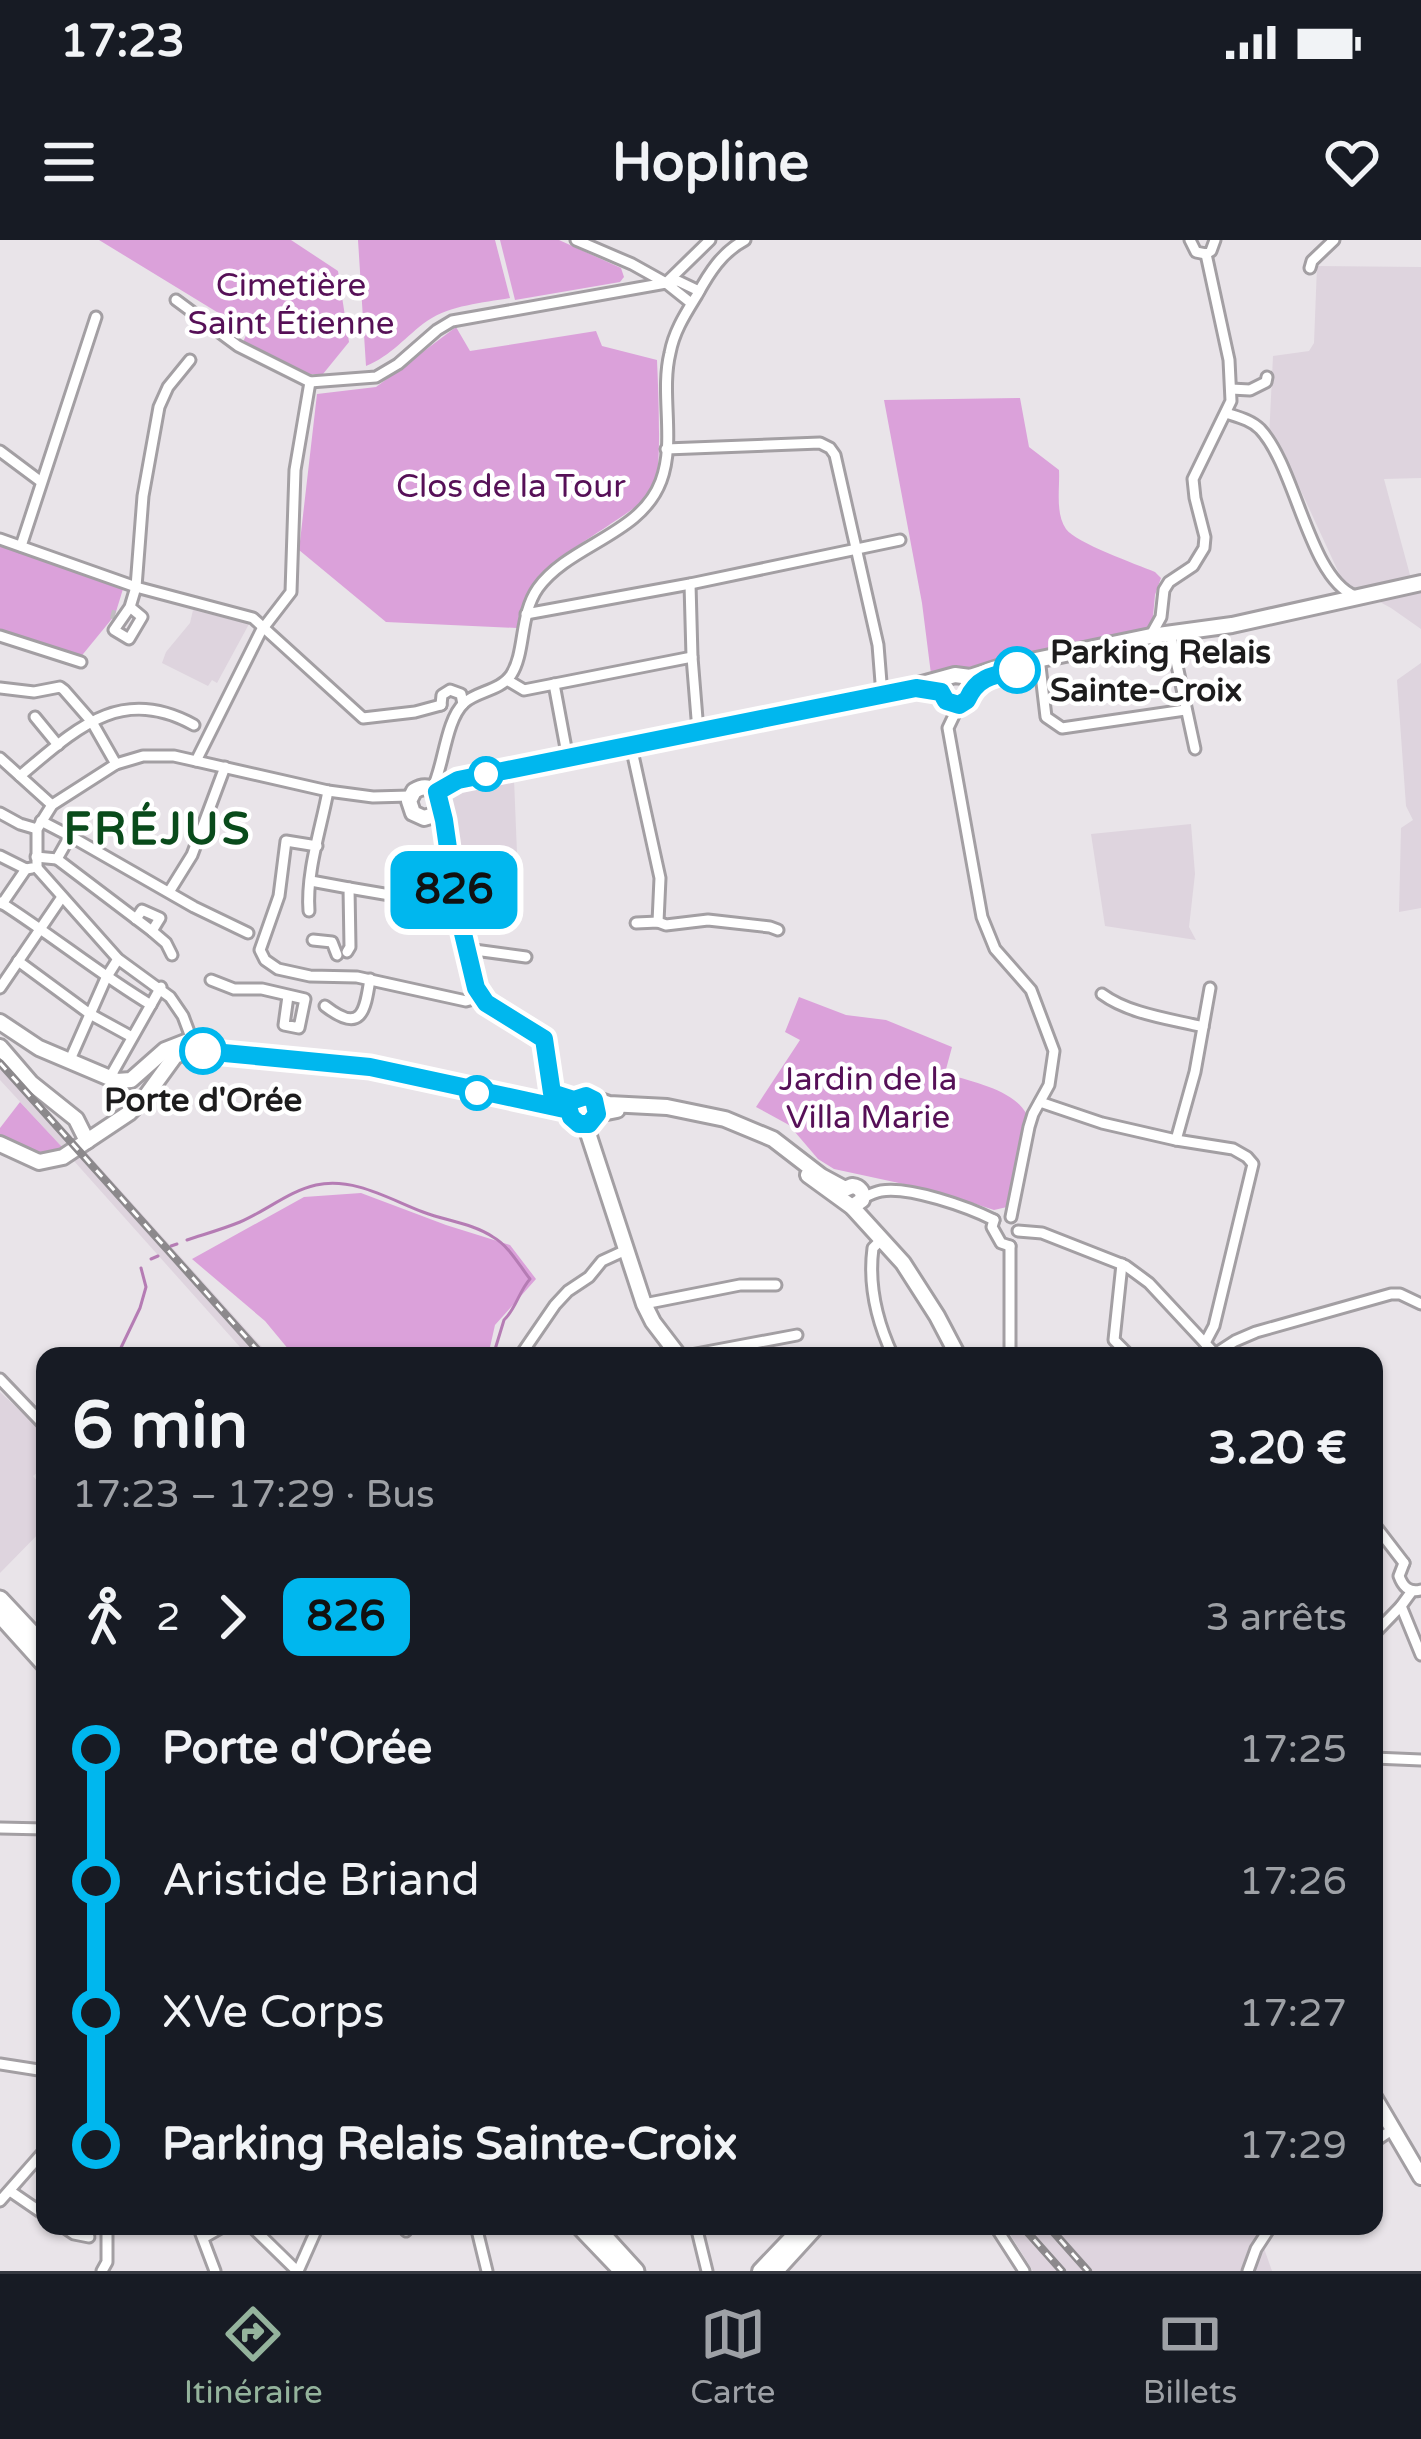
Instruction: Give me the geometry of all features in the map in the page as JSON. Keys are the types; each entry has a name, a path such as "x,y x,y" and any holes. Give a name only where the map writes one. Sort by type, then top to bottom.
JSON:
{"main road":[{"path":"547,1097 544,1039 482,998 476,988 436,800 419,788 410,796 410,807 418,817 436,800 445,777 632,746 1421,586"},
{"path":"1300,611 1421,586"},
{"path":"962,681 967,700 959,705 946,701 943,683 1151,636 1171,636"},
{"path":"916,688 941,692"},
{"path":"436,800 451,902 471,985 492,1012 541,1043 547,1097"},
{"path":"0,1022 38,1048 117,1082 130,1080 165,1050 191,1045 220,1053 370,1067 478,1093 547,1097 572,1105"},
{"path":"0,1144 39,1162 63,1157 129,1113 175,1056 191,1045"},
{"path":"0,1047 31,1083 76,1119 87,1142"},
{"path":"572,1105 586,1096 644,1304 674,1347"},
{"path":"572,1105 574,1121 609,1104 696,1111 757,1131 850,1196 886,1234 922,1282 956,1347"},
{"path":"592,1113 678,1113 718,1121 765,1141 820,1186 850,1196 903,1263 956,1347"},
{"path":"0,1599 36,1637"},
{"path":"0,1615 36,1655"},
{"path":"1383,2100 1421,2162"},
{"path":"1383,2112 1421,2177"},
{"path":"588,2235 622,2271"},
{"path":"603,2235 636,2271"},
{"path":"760,2271 794,2235"},
{"path":"776,2271 810,2235"}],"street":[{"path":"576,240 632,264 692,303"},
{"path":"666,283 710,240"},
{"path":"0,539 136,587 253,618 363,718 452,707 507,680 514,670 531,599 550,574 646,505 662,479 669,356 675,334 722,257 745,240"},
{"path":"1190,240 1196,252 1206,254 1215,240"},
{"path":"1310,268 1334,240"},
{"path":"1151,636 1161,617 1164,590 1193,566 1204,548 1193,479 1226,413 1232,389 1206,254"},
{"path":"632,264 634,287"},
{"path":"176,300 238,346 310,382 376,377 452,321 678,281 699,291"},
{"path":"20,546 96,317"},
{"path":"130,607 159,406 190,360"},
{"path":"1232,389 1261,387 1267,377"},
{"path":"196,761 266,627 291,592 295,470 310,382"},
{"path":"1226,413 1262,430 1330,575 1343,592 1356,597"},
{"path":"666,449 820,443 830,448 878,645 882,695"},
{"path":"0,451 40,481"},
{"path":"526,614 900,540"},
{"path":"690,584 698,731"},
{"path":"0,636 81,662"},
{"path":"1171,636 1195,748"},
{"path":"507,680 521,690 692,657"},
{"path":"1040,666 1046,717 1062,728 1185,710"},
{"path":"554,684 568,758"},
{"path":"0,688 34,692 60,687 92,722 116,764"},
{"path":"452,707 444,693 490,689"},
{"path":"445,777 452,707 459,692"},
{"path":"959,705 949,728 982,917 995,949 1031,990 1054,1051 1049,1085 1029,1127 1011,1217 1018,1231 1010,1246 1010,1347"},
{"path":"20,776 105,713 166,711 194,725"},
{"path":"35,717 58,745"},
{"path":"632,746 660,878 658,922"},
{"path":"151,1005 1,904 33,864 39,825 52,805 116,764 160,755 328,790 373,797 410,796"},
{"path":"0,758 52,805"},
{"path":"169,892 192,855 225,767"},
{"path":"279,896 309,905 328,790"},
{"path":"0,813 20,824 70,836 248,934 245,938 261,948 278,969 370,979 466,1001 477,998"},
{"path":"58,859 70,836"},
{"path":"261,948 279,896 286,841 317,846"},
{"path":"0,856 33,864 58,859 139,914 172,955"},
{"path":"33,864 118,958 161,987 184,1016 191,1045"},
{"path":"311,881 390,895"},
{"path":"139,914 156,884"},
{"path":"313,940 332,942 342,953 350,946 349,888"},
{"path":"0,988 62,897"},
{"path":"636,923 708,920 778,930"},
{"path":"466,949 526,957"},
{"path":"69,1062 118,958"},
{"path":"18,961 90,1014 133,1037"},
{"path":"288,996 284,1025 299,1028 310,976"},
{"path":"325,1006 333,1013 358,1018 365,1011 370,979"},
{"path":"211,980 234,989 262,989 305,999"},
{"path":"110,1079 161,987"},
{"path":"1176,1140 1195,1072 1210,988"},
{"path":"1102,994 1138,1010 1203,1028"},
{"path":"1040,1102 1102,1123 1233,1149 1252,1164 1214,1326 1205,1342"},
{"path":"850,1196 898,1191 994,1220"},
{"path":"1010,1246 1001,1243 992,1227 1000,1214 1011,1217"},
{"path":"1018,1231 1042,1233 1122,1264 1150,1283 1209,1347"},
{"path":"881,1240 873,1248 872,1285 877,1318 888,1347"},
{"path":"526,1347 568,1291 602,1261 626,1250"},
{"path":"1121,1347 1114,1340 1122,1264"},
{"path":"644,1304 740,1285 776,1285"},
{"path":"1230,1347 1256,1332 1391,1294 1421,1304"},
{"path":"731,1347 797,1335"},
{"path":"0,1379 36,1417"},
{"path":"1383,1533 1410,1560 1399,1576 1402,1583 1417,1590 1383,1625"},
{"path":"1401,1606 1421,1655"},
{"path":"1383,1758 1421,1760"},
{"path":"0,1828 36,1828"},
{"path":"0,2065 36,2070"},
{"path":"1383,2136 1393,2129"},
{"path":"0,2201 36,2161"},
{"path":"10,2191 36,2210"},
{"path":"79,2235 88,2237"},
{"path":"102,2271 107,2262 107,2235"},
{"path":"202,2235 214,2271"},
{"path":"203,2238 208,2235"},
{"path":"260,2235 297,2271 314,2235"},
{"path":"478,2235 487,2271"},
{"path":"698,2235 707,2271"},
{"path":"1001,2235 1024,2271"},
{"path":"1248,2271 1265,2235"}],"shaded area":[{"path":"1317,266 1421,267 1421,478 1384,479 1410,575 1421,585 1421,629 1343,582 1278,441 1269,438 1273,356 1309,351 1314,343"},
{"path":"193,610 249,624 217,683 212,680 208,686 162,663 190,623"},
{"path":"1421,663 1421,908 1399,912 1401,828 1413,820 1406,806 1397,680"},
{"path":"514,779 519,903 460,912 447,800 451,793"},
{"path":"1191,824 1195,874 1189,927 1196,940 1105,926 1091,834"},
{"path":"0,1056 72,1137 62,1147 0,1080"},
{"path":"86,1153 262,1347 240,1347 74,1161"},
{"path":"0,1392 36,1425 36,1536 0,1573"},
{"path":"1011,2235 1259,2235 1272,2271 1033,2271"}],"green space":[{"name":"Cimetière Saint Étienne","path":"99,240 291,240 338,271 349,342 323,374 307,374 243,342 248,331"},
{"path":"358,240 495,240 510,298 446,311 366,366"},
{"path":"500,240 559,240 621,268 624,277 620,282 515,300"},
{"name":"Clos de la Tour","path":"456,327 470,351 596,331 602,346 657,360 655,482 638,504 553,564 530,591 517,628 386,622 299,550 317,394 376,387"},
{"path":"1020,398 1029,447 1059,470 1059,508 1066,529 1161,578 1152,627 1081,647 931,674 884,400"},
{"path":"0,544 123,589 115,615 79,659 0,633"},
{"name":"Jardin de la Villa Marie","path":"799,997 846,1015 886,1020 952,1047 945,1073 991,1088 1021,1106 1027,1115 1007,1207 994,1210 936,1191 834,1169 818,1159 789,1125 756,1107 800,1040 785,1032"},
{"path":"20,1102 62,1147 37,1152 0,1134"},
{"path":"361,1193 510,1245 536,1279 495,1325 490,1347 287,1347 265,1321 192,1259 304,1197"}],"waterway":[{"path":"187,1240 240,1222 316,1185 344,1184 371,1191 476,1228 504,1245 530,1279 504,1320 496,1347"},
{"path":"171,1246 177,1244"},
{"path":"151,1259 158,1256"},
{"path":"121,1347 146,1287 141,1268"}],"tunnel":[{"path":"111,614 115,615"}],"railway":[{"path":"0,1063 255,1347"},
{"path":"1030,2235 1062,2271"},
{"path":"1056,2235 1088,2271"}],"bus line":[{"name":"826","path":"203,1051 370,1067 569,1110 574,1121 589,1124 597,1114 594,1100 552,1093 544,1039 486,1003 476,988 437,792 458,780 916,688 937,690 950,704 959,705 978,682 1017,670"}],"place":[{"name":"Parking Relais Sainte-Croix","path":"1017,670"},
{"name":"Porte d'Orée","path":"203,1051"}],"district":[{"name":"FRÉJUS","path":"158,828"}]}
